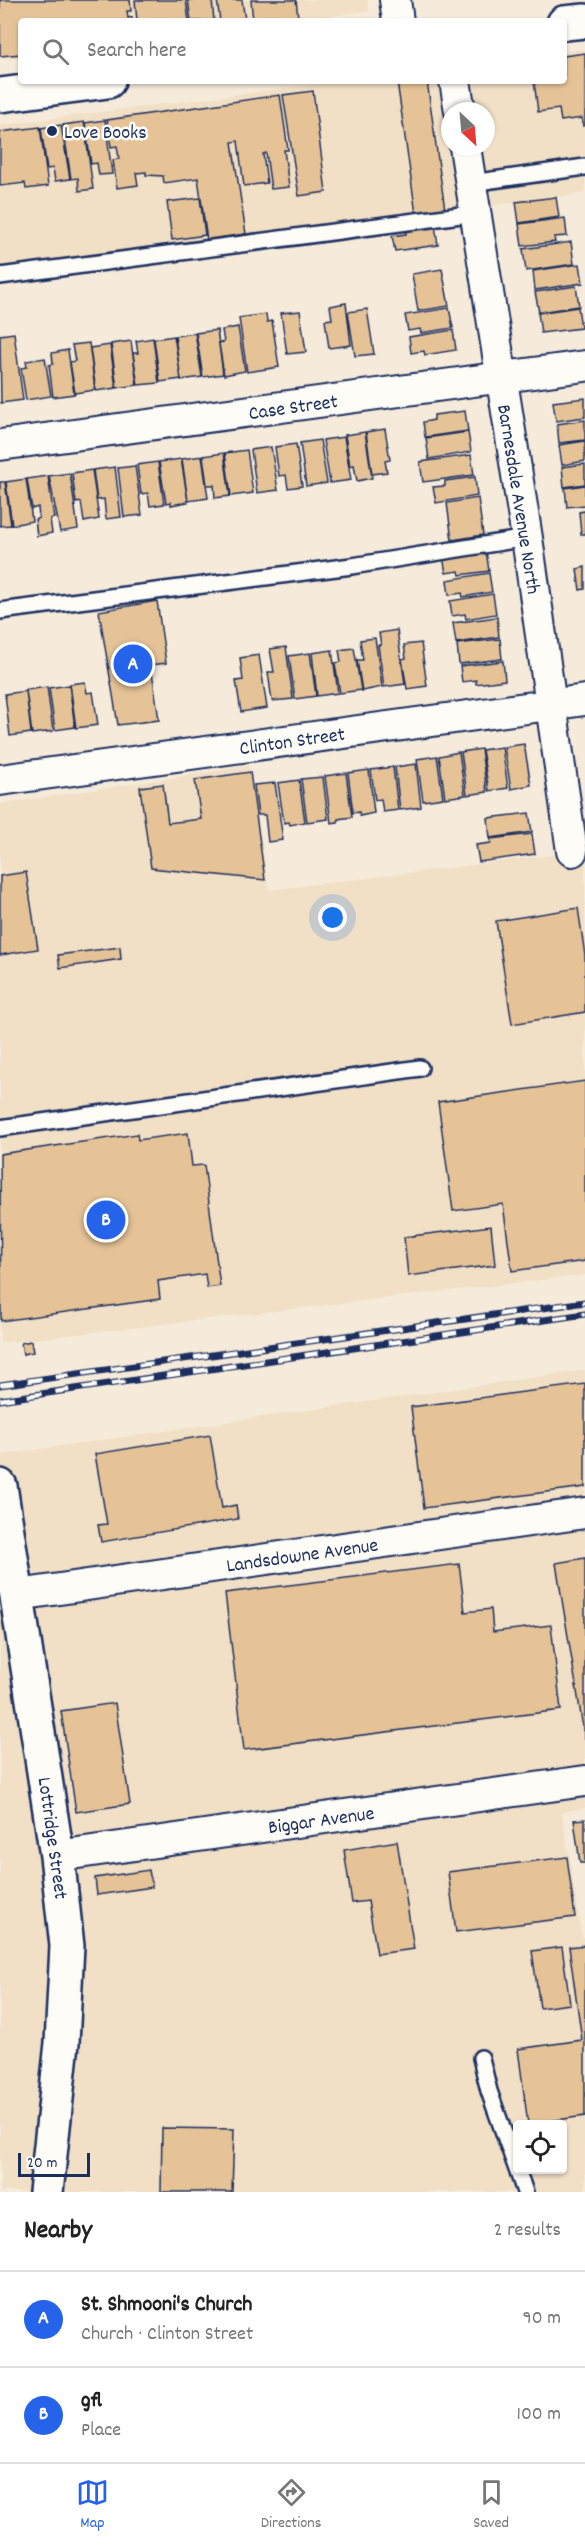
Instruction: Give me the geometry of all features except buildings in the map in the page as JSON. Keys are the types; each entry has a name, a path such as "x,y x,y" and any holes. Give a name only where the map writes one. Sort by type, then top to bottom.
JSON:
{"street":[{"path":"395,0 398,18"},
{"path":"567,23 585,21"},
{"path":"0,95 85,84"},
{"path":"456,84 458,102"},
{"name":"Barnesdale Avenue North","path":"466,156 527,538 572,851"},
{"name":"Case Street","path":"0,445 585,366"},
{"name":"Clinton Street","path":"0,780 585,700"},
{"name":"Lottridge Street","path":"0,1486 57,1856 67,1946 62,2043 46,2192"},
{"name":"Landsdowne Avenue","path":"18,1595 585,1513"},
{"name":"Biggar Avenue","path":"57,1856 585,1781"}],"lane":[{"path":"471,183 585,167"},
{"path":"0,276 476,213"},
{"path":"0,611 352,566 527,538"},
{"path":"0,1128 420,1068"},
{"path":"481,2058 489,2091 525,2192"}],"shaded area":[{"path":"0,0 367,0 369,11 313,18 18,18 18,56 0,59"},
{"path":"585,49 585,193 0,273 0,125 318,84 567,84 567,52"},
{"path":"249,766 269,890 585,851 585,1275 0,1343 0,804"},
{"path":"585,1370 585,1808 562,1812 582,1937 585,1937 585,2192 0,2192 0,1455"}],"railway":[{"path":"0,1385 585,1302"},
{"path":"0,1400 585,1314"}],"place":[{"name":"Love Books","path":"52,131"},
{"name":"St. Shmooni's Church","path":"133,664"},
{"name":"gfl","path":"106,1220"}]}
